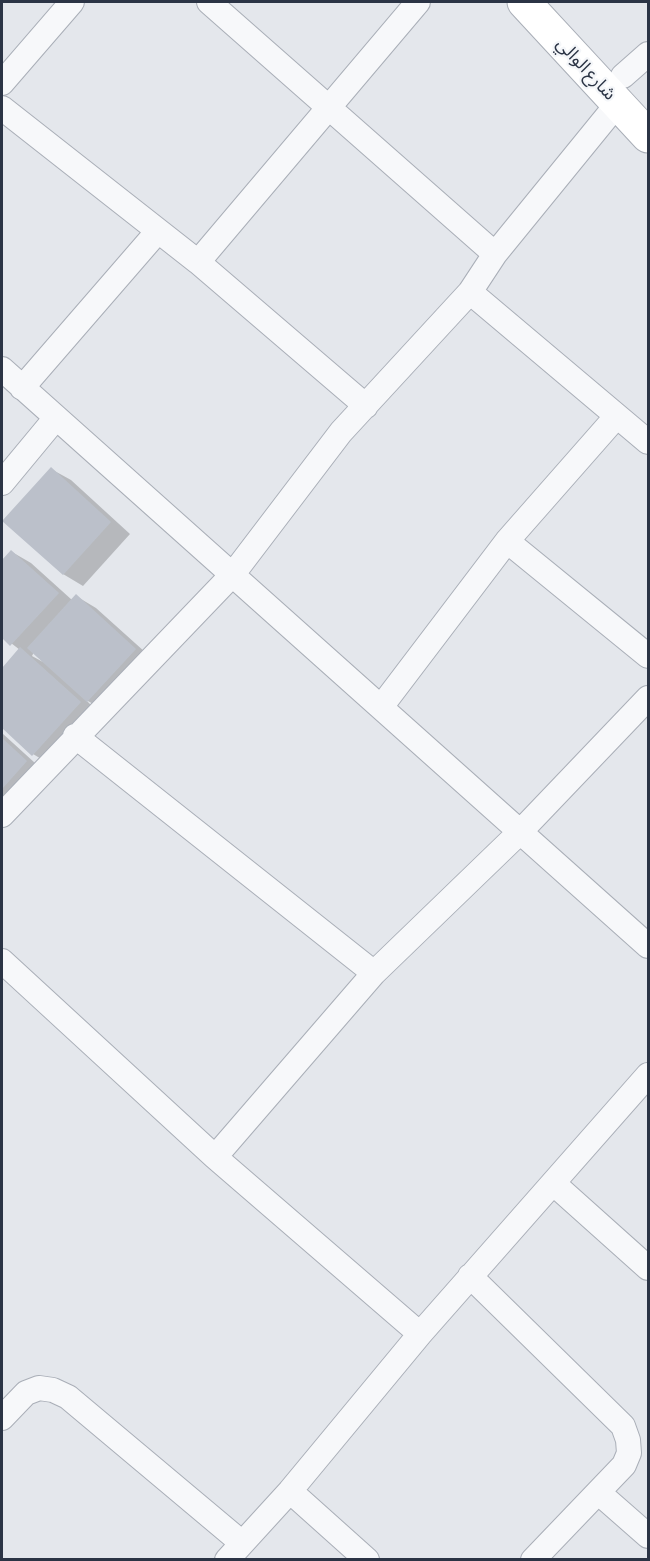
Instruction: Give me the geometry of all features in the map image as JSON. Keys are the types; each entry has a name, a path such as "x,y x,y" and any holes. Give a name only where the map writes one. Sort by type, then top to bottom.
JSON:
{"street":[{"path":"2,83 72,2"},
{"path":"210,2 495,254"},
{"path":"198,262 418,2"},
{"name":"شارع الوالي","path":"524,2 630,94"},
{"name":"شارع الوالي","path":"552,2 630,94 648,136"},
{"path":"2,815 232,574 341,432 470,292 495,254 630,94 648,54"},
{"path":"2,108 198,262 366,406"},
{"path":"22,388 158,231"},
{"path":"470,292 648,442"},
{"path":"2,369 648,946"},
{"path":"381,708 507,542 616,417"},
{"path":"2,483 56,419"},
{"path":"507,542 648,656"},
{"path":"215,1157 374,973 520,832 648,698"},
{"path":"75,736 374,973"},
{"path":"2,961 215,1157 420,1334"},
{"path":"2,1418 26,1393 39,1388 53,1390 68,1397 234,1551 290,1491 420,1334 648,1075"},
{"path":"553,1183 648,1268"},
{"path":"470,1276 623,1426 629,1453 624,1465 599,1493 533,1560"},
{"path":"290,1491 367,1560"},
{"path":"599,1493 648,1536"}],"building":[{"path":"51,467 111,522 63,575 2,521"},
{"path":"11,550 59,593 10,646 2,638 2,560"},
{"path":"76,594 136,649 87,702 27,648"},
{"path":"20,647 81,702 32,756 2,728 2,668"},
{"path":"2,738 27,761 2,789"}]}
